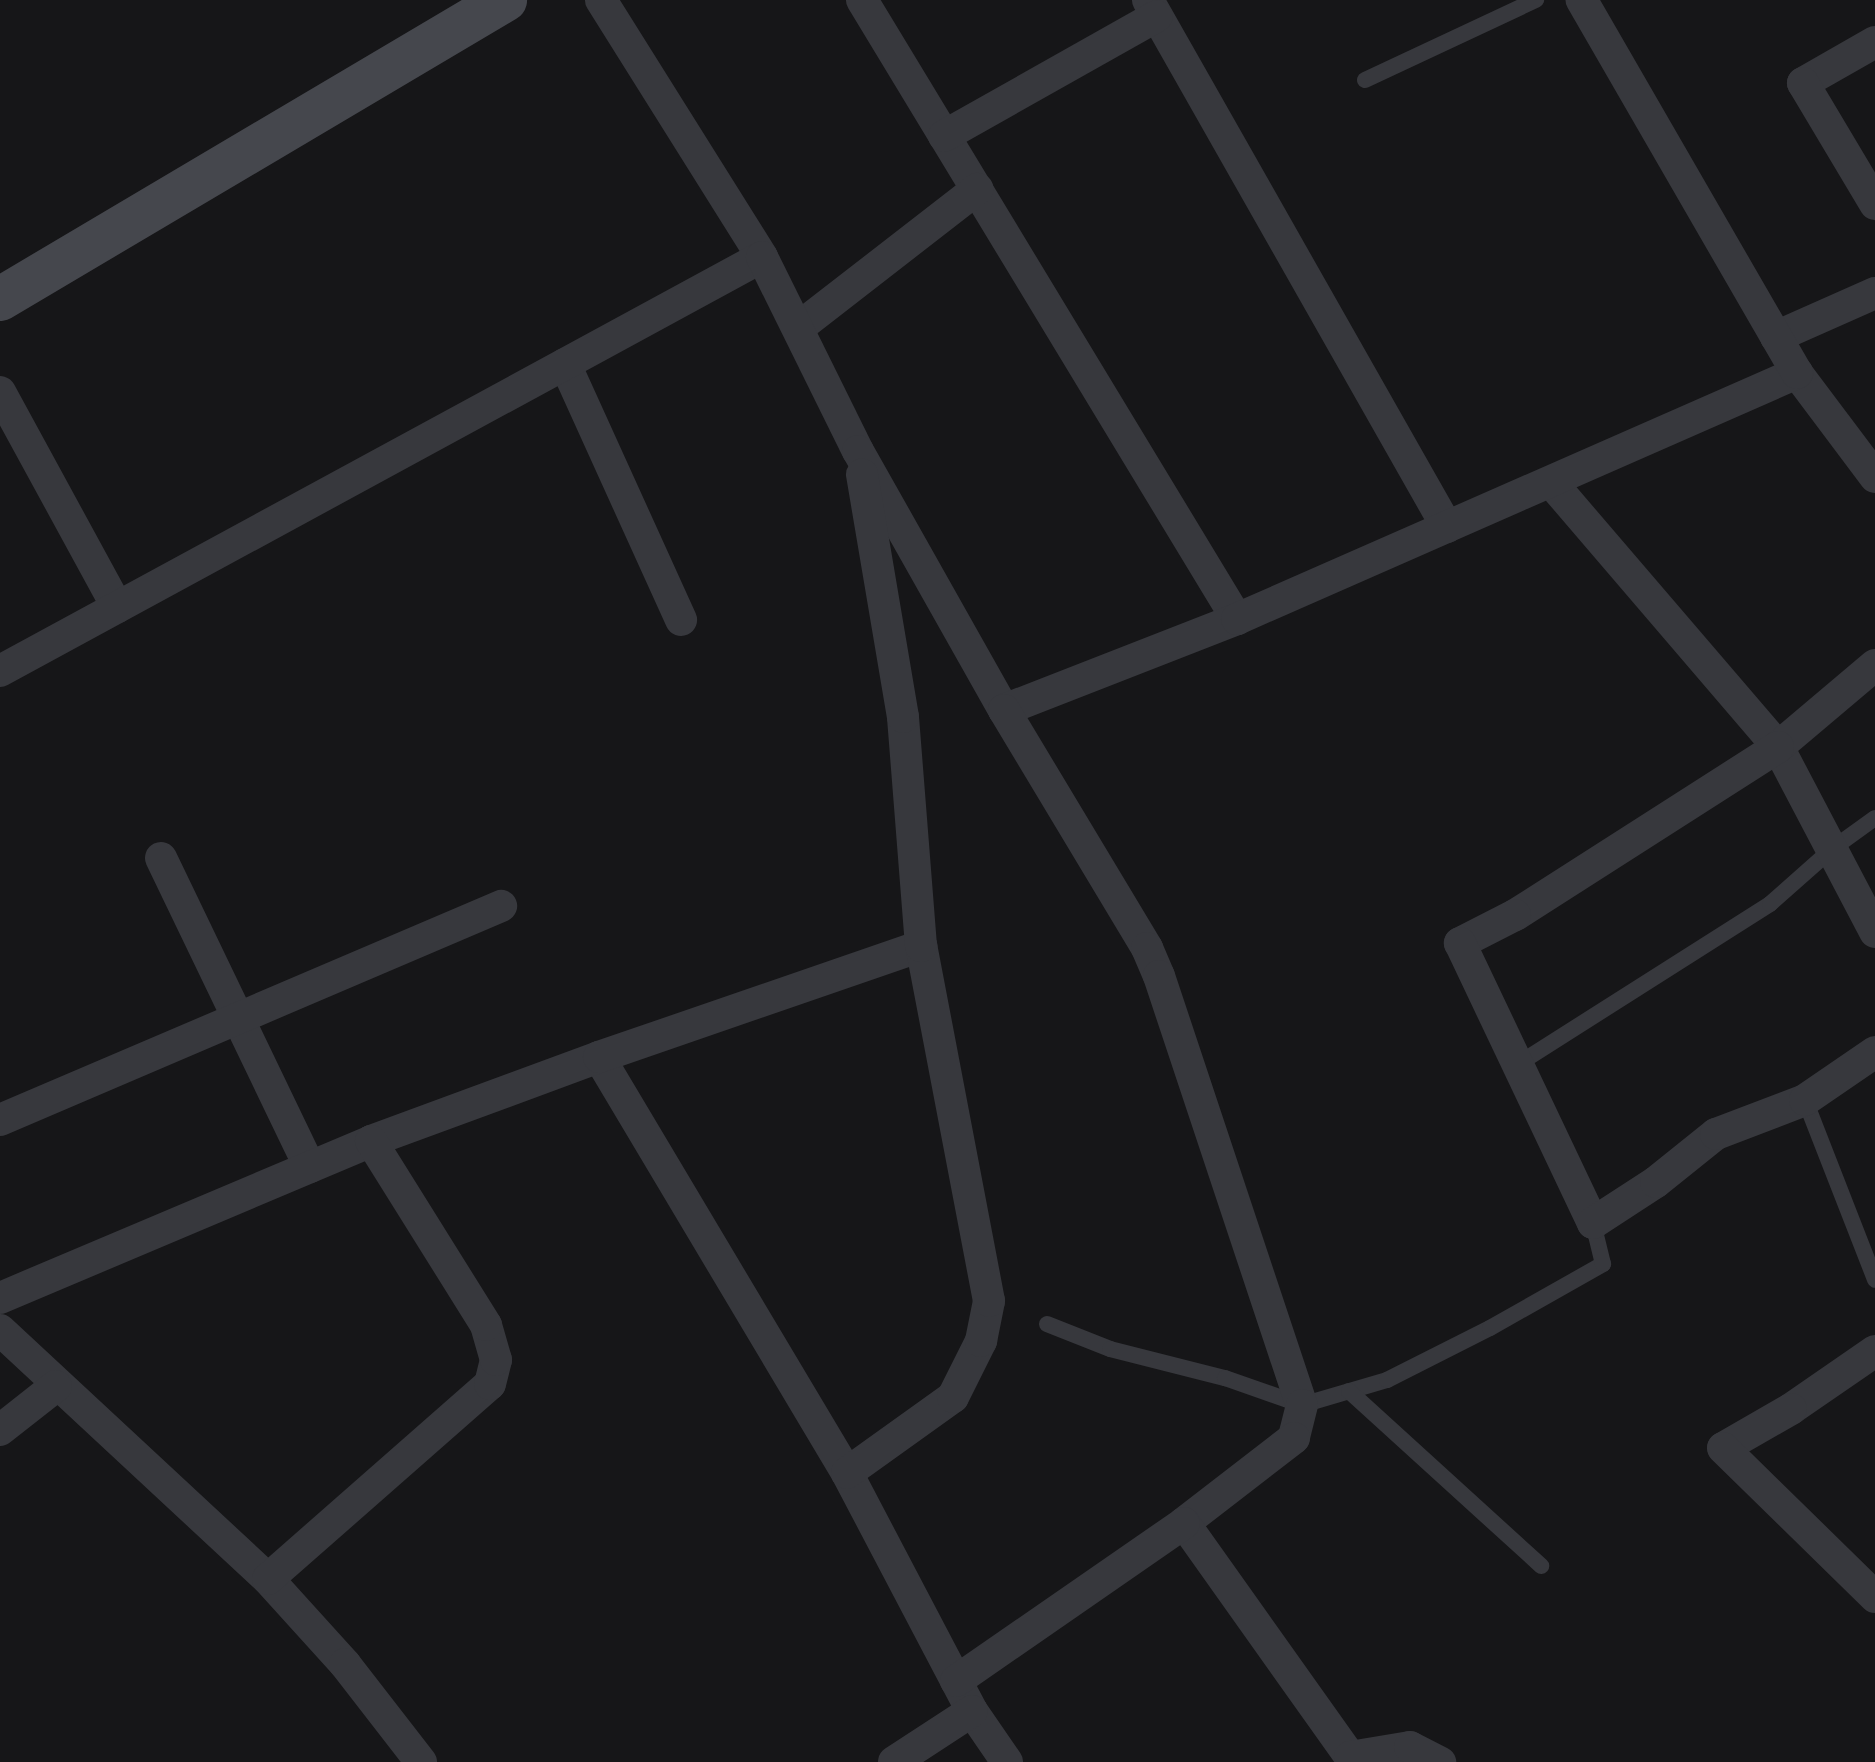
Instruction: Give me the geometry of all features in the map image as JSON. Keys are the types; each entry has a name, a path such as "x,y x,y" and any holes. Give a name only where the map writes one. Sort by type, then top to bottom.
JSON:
{"main road":[{"path":"0,299 505,0"}],"street":[{"path":"601,0 762,257 858,451 1004,710 1147,948 1302,1405 1294,1438 1184,1523 956,1681"},
{"path":"862,0 1237,619"},
{"path":"1582,0 1797,373 1875,477"},
{"path":"944,136 1152,8 1447,527"},
{"path":"1875,42 1803,83 1875,204"},
{"path":"798,328 977,189"},
{"path":"0,671 762,257"},
{"path":"1776,337 1875,293"},
{"path":"565,364 681,620"},
{"path":"1004,710 1237,619 1797,373"},
{"path":"0,392 117,607"},
{"path":"847,1473 953,1397 981,1341 989,1301 921,946 903,717 858,451"},
{"path":"1551,482 1778,747 1875,932"},
{"path":"1875,665 1778,747 1515,915 1460,943 1593,1223 1656,1182 1716,1134 1805,1100 1875,1052"},
{"path":"161,858 310,1167"},
{"path":"0,1120 501,906"},
{"path":"0,1298 371,1141 599,1057 921,946"},
{"path":"599,1057 847,1473 972,1711 1007,1762"},
{"path":"268,1579 490,1384 496,1360 486,1325 371,1141"},
{"path":"0,1330 56,1386 268,1579 345,1664 421,1762"},
{"path":"1875,1351 1791,1409 1723,1448 1875,1597"},
{"path":"0,1430 56,1386"},
{"path":"1184,1523 1345,1759 1410,1747 1440,1762"},
{"path":"894,1762 972,1711"}],"lane":[{"path":"1365,80 1536,0"},
{"path":"1518,1064 1770,904 1832,849 1875,818"},
{"path":"1805,1100 1875,1280"},
{"path":"1047,1324 1110,1349 1225,1378 1302,1405 1387,1380 1452,1348 1603,1264 1593,1223"},
{"path":"1349,1391 1541,1566"}]}
